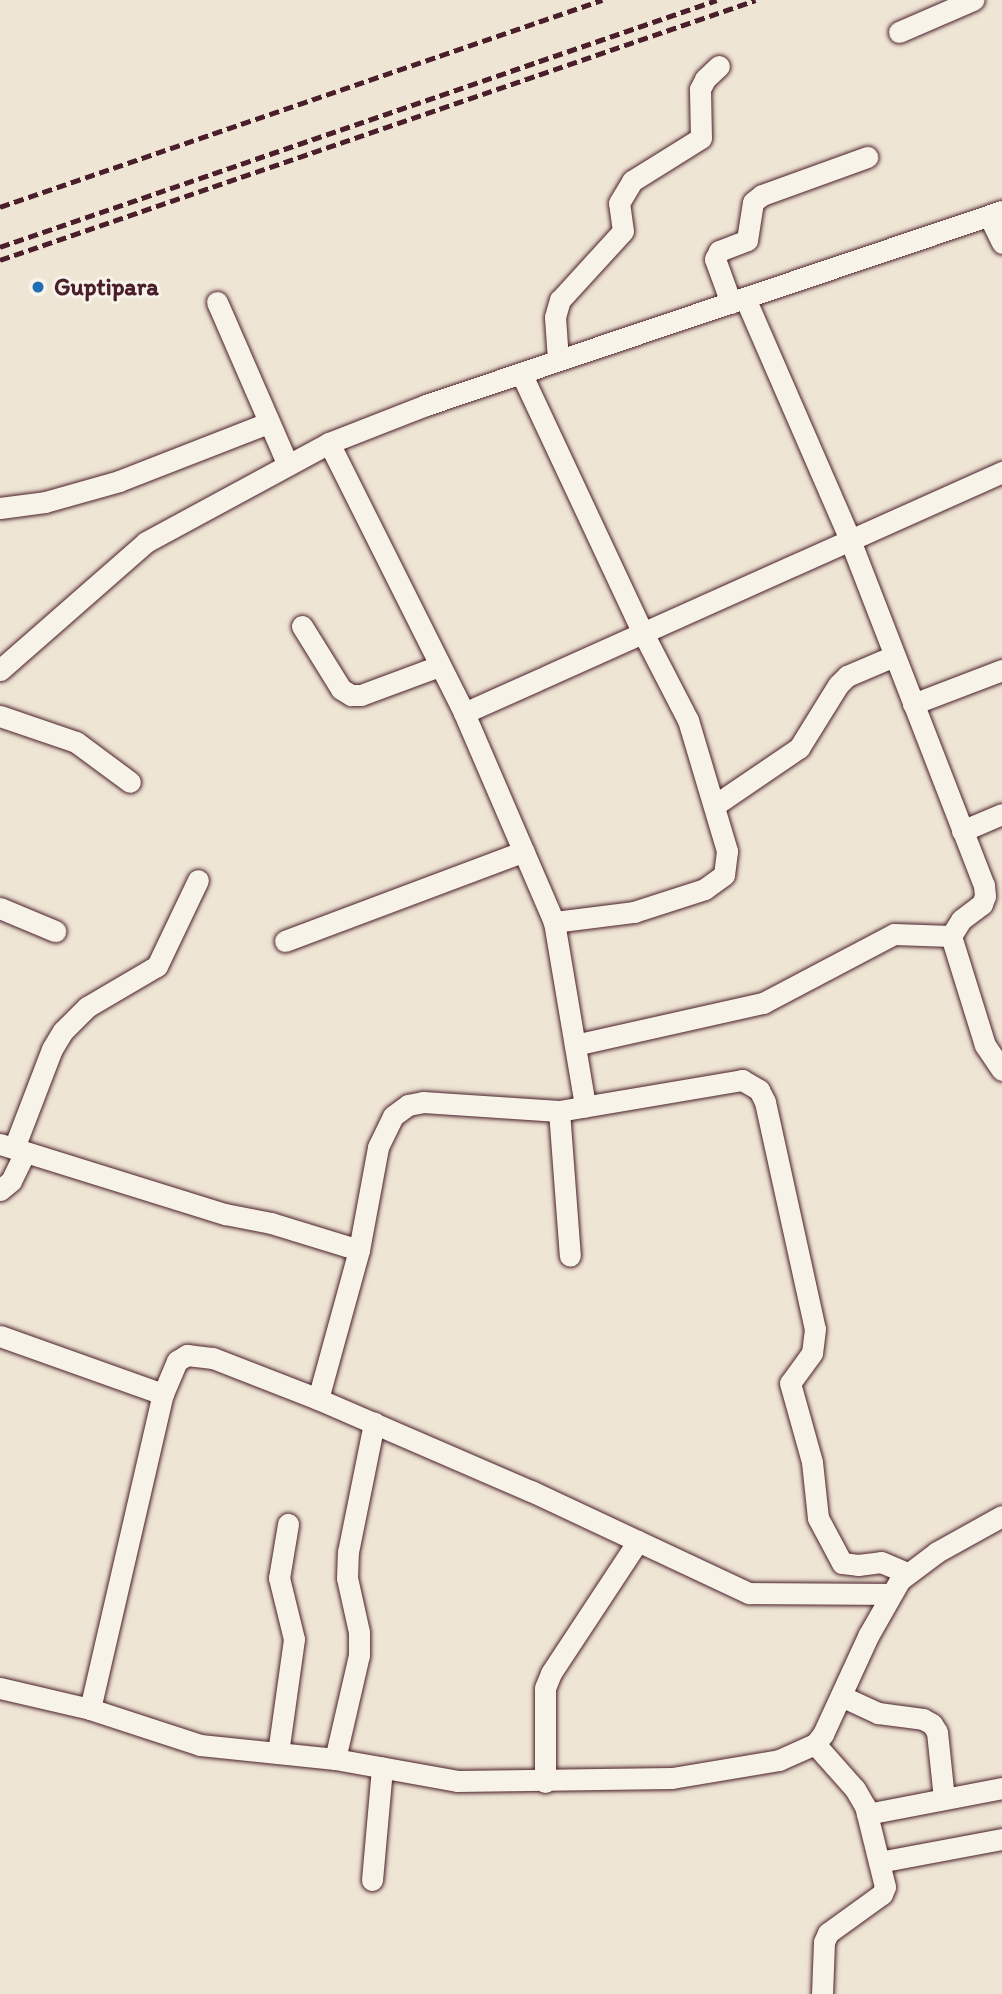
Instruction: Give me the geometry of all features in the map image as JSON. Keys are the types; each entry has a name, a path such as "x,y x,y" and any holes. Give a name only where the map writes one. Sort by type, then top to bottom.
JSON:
{"street":[{"path":"899,32 973,0"},
{"path":"558,360 555,317 560,300 623,231 619,203 632,181 701,138 700,89 705,79 719,66"},
{"path":"867,158 762,195 753,202 747,240 719,251 715,259 738,301 850,540 984,885 985,896 992,906 961,920 951,936 985,1045 1002,1070"},
{"path":"0,670 146,542 328,443 426,405 995,214 1002,243"},
{"path":"217,302 287,463"},
{"path":"521,373 643,633 688,720 715,805 727,859 724,875 705,889 634,912 554,922"},
{"path":"0,508 45,502 119,481 268,423"},
{"path":"328,443 464,713 554,922 584,1106"},
{"path":"464,713 1002,472"},
{"path":"302,626 341,689 351,695 361,695 439,666"},
{"path":"715,805 799,748 838,685 847,676 894,656"},
{"path":"913,704 1002,670"},
{"path":"0,716 27,728 76,742 130,782"},
{"path":"962,831 1002,814"},
{"path":"285,941 524,851"},
{"path":"0,1190 11,1181 13,1148 52,1049 63,1031 87,1007 157,966 198,880"},
{"path":"0,908 55,931"},
{"path":"575,1045 763,1003 894,934 951,936"},
{"path":"318,1399 359,1250 378,1147 393,1115 408,1105 423,1101 559,1111 742,1080 759,1090 765,1102 815,1329 812,1353 790,1383 812,1462 814,1507 842,1563 850,1565 881,1562 907,1573"},
{"path":"559,1111 570,1256"},
{"path":"13,1148 225,1214 271,1223 359,1250"},
{"path":"0,1336 163,1394"},
{"path":"90,1709 163,1394 177,1361 187,1355 200,1354 318,1399 749,1593 889,1594"},
{"path":"335,1759 359,1655 359,1632 347,1578 348,1552 374,1423"},
{"path":"0,1688 90,1709 200,1745 335,1759 457,1781 672,1779 779,1760 814,1744 823,1734 889,1594 907,1573 937,1552 1002,1516"},
{"path":"278,1753 294,1639 279,1578 288,1524"},
{"path":"545,1782 545,1688 551,1673 638,1541"},
{"path":"841,1696 878,1713 923,1720 932,1724 937,1732 944,1799"},
{"path":"814,1744 855,1789 867,1814 884,1892 833,1927 824,1942 822,1994"},
{"path":"372,1880 382,1768"},
{"path":"867,1814 1002,1788"},
{"path":"879,1862 1002,1839"}],"railway":[{"path":"0,207 602,0"},
{"path":"0,247 717,0"},
{"path":"0,260 756,0"}],"place":[{"name":"Guptipara","path":"38,287"}]}
